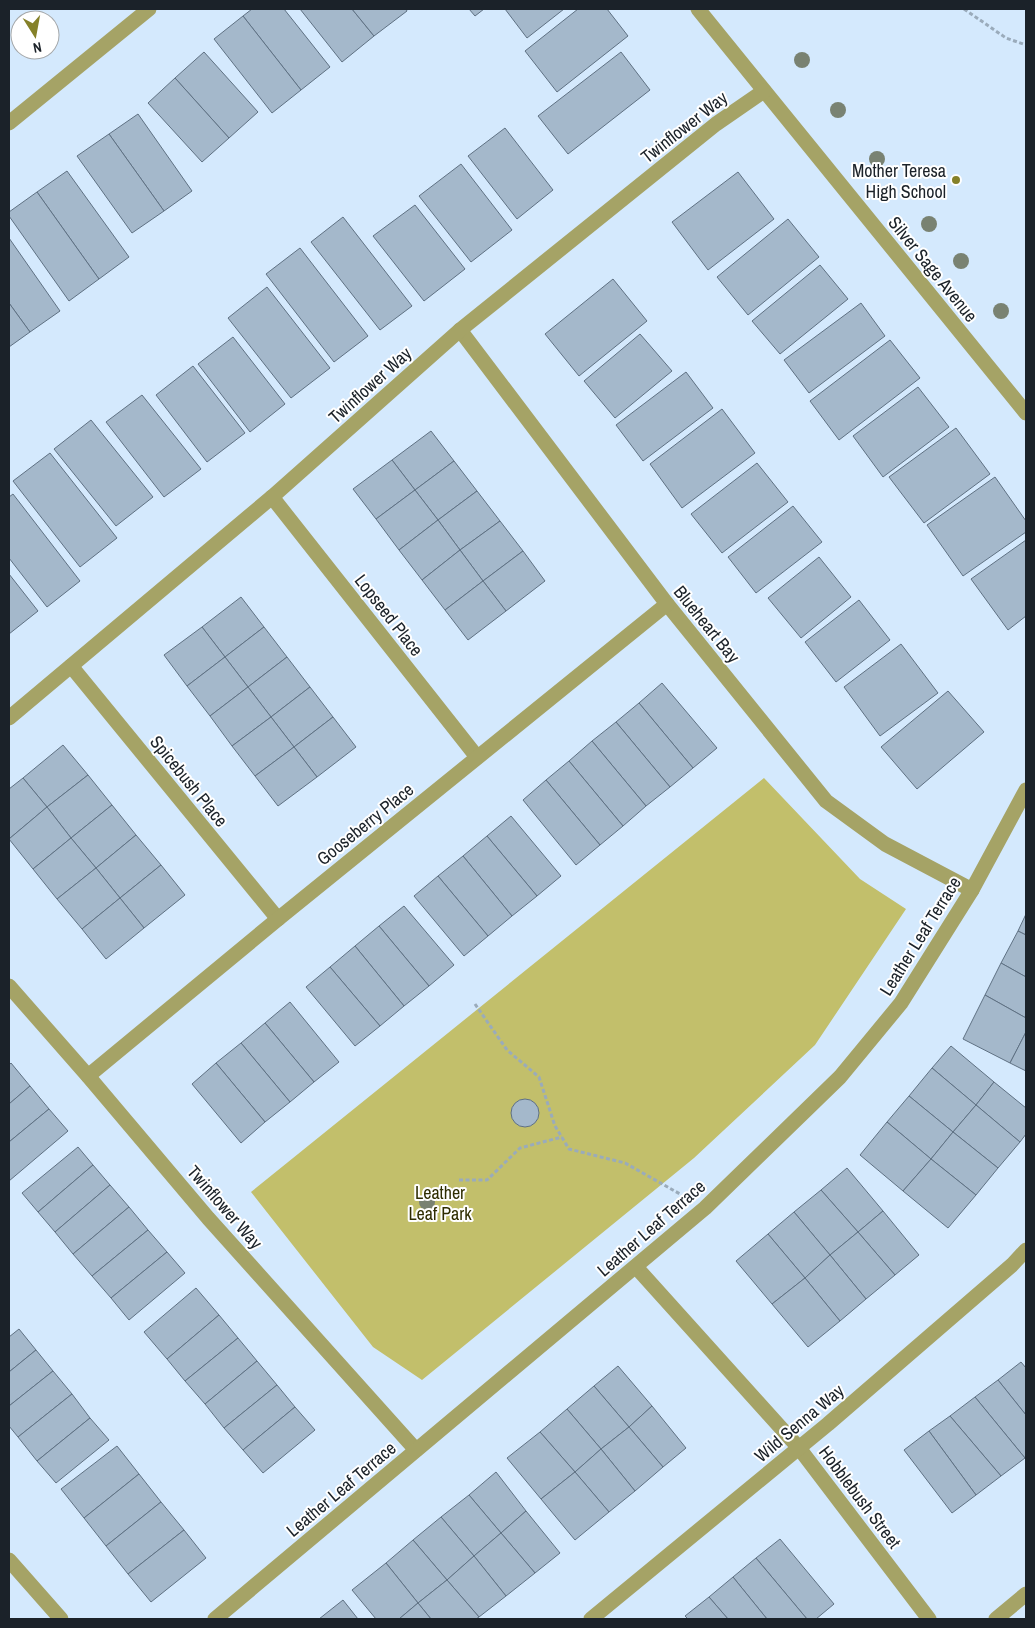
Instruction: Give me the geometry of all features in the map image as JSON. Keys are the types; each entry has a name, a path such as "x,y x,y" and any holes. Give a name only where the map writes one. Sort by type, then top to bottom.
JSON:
{"street":[{"path":"9,123 149,9"},
{"name":"Silver Sage Avenue","path":"698,9 1026,414"},
{"name":"Twinflower Way","path":"9,718 272,497 460,330 716,124 764,90"},
{"name":"Blueheart Bay","path":"460,330 667,604 826,801 885,844 972,890"},
{"name":"Lopseed Place","path":"272,497 477,757"},
{"name":"Gooseberry Place","path":"88,1076 278,919 667,604"},
{"name":"Spicebush Place","path":"71,666 278,919"},
{"name":"Leather Leaf Terrace","path":"215,1619 705,1208 840,1077 901,1003 972,890 1026,790"},
{"name":"Twinflower Way","path":"9,986 208,1218 416,1450"},
{"name":"Wild Senna Way","path":"591,1619 799,1448 1012,1265 1026,1250"},
{"name":"Hobblebush Street","path":"636,1267 799,1448 929,1619"},
{"path":"9,1560 61,1619"},
{"path":"996,1619 1026,1594"}],"path":[{"path":"964,9 1006,38 1026,45"},
{"path":"475,1004 507,1050 539,1077 555,1126 569,1149 625,1163 705,1208"},
{"path":"459,1180 487,1180 520,1148 562,1137"}],"green space":[{"name":"Leather Leaf Park","path":"764,778 860,879 906,909 815,1045 694,1158 422,1380 373,1347 251,1192"}],"building":[{"path":"252,9 284,9 330,67 301,90 243,16"},
{"path":"300,9 352,9 374,36 342,62"},
{"path":"352,9 406,9 407,11 374,36"},
{"path":"469,9 484,9 475,16"},
{"path":"505,9 564,9 527,38"},
{"path":"578,9 607,9 628,36 557,92 525,51"},
{"path":"243,16 301,90 272,113 214,39"},
{"path":"204,52 258,112 229,138 175,78"},
{"path":"621,52 650,90 568,154 538,116"},
{"path":"175,78 229,138 202,162 148,103"},
{"path":"138,114 192,191 164,211 109,134"},
{"path":"505,128 553,190 517,219 468,156"},
{"path":"109,134 164,211 132,233 77,156"},
{"path":"461,164 512,230 471,262 419,196"},
{"path":"67,171 129,257 99,279 37,192"},
{"path":"738,172 774,219 708,270 672,222"},
{"path":"37,192 99,279 69,301 9,216 9,212"},
{"path":"415,205 465,269 424,301 373,236"},
{"path":"343,217 412,306 380,330 311,242"},
{"path":"788,219 819,257 748,315 717,277"},
{"path":"9,238 60,311 30,332 9,303"},
{"path":"300,248 368,336 334,362 266,274"},
{"path":"820,265 848,299 780,354 752,321"},
{"path":"613,279 647,321 579,376 545,334"},
{"path":"267,287 330,368 291,398 228,318"},
{"path":"9,303 30,332 9,347"},
{"path":"861,303 885,336 809,393 784,360"},
{"path":"640,334 672,371 615,418 584,381"},
{"path":"233,337 285,404 250,432 198,364"},
{"path":"890,340 920,378 839,440 810,401"},
{"path":"193,366 245,433 207,462 156,395"},
{"path":"686,372 713,408 643,461 616,425"},
{"path":"918,387 949,427 883,477 853,436"},
{"path":"142,395 201,469 164,497 106,422"},
{"path":"722,409 755,453 682,508 650,464"},
{"path":"91,420 153,497 116,526 54,449"},
{"path":"956,428 990,474 924,523 889,477"},
{"path":"431,431 454,461 415,490 392,460"},
{"path":"50,453 117,538 80,567 13,481"},
{"path":"392,460 415,490 376,519 353,489"},
{"path":"454,461 477,491 438,520 415,490"},
{"path":"757,463 788,502 722,553 691,514"},
{"path":"995,477 1026,521 1026,532 963,576 927,525"},
{"path":"415,490 438,520 399,550 376,519"},
{"path":"477,491 500,521 460,550 438,520"},
{"path":"13,494 80,581 47,607 9,558 9,497"},
{"path":"793,506 822,542 756,593 728,557"},
{"path":"438,520 460,550 422,580 399,550"},
{"path":"500,521 523,551 483,581 460,550"},
{"path":"1026,540 1026,616 1008,630 971,579"},
{"path":"460,550 483,581 445,610 422,580"},
{"path":"523,551 545,581 506,611 483,581"},
{"path":"819,557 851,597 801,638 768,598"},
{"path":"9,574 38,611 9,634"},
{"path":"483,581 506,611 468,640 445,610"},
{"path":"241,597 264,627 225,657 202,627"},
{"path":"859,600 890,640 836,682 805,642"},
{"path":"202,627 225,657 187,686 164,655"},
{"path":"264,627 287,657 248,687 225,657"},
{"path":"901,644 938,693 880,736 844,687"},
{"path":"225,657 248,687 210,716 187,686"},
{"path":"287,657 310,687 271,717 248,687"},
{"path":"662,683 717,748 693,768 639,703"},
{"path":"248,687 271,717 232,746 210,716"},
{"path":"310,687 333,717 294,747 271,717"},
{"path":"948,691 984,732 917,789 881,747"},
{"path":"639,703 693,768 670,787 616,722"},
{"path":"271,717 294,747 255,776 232,746"},
{"path":"333,717 356,747 317,777 294,747"},
{"path":"616,722 670,787 646,806 592,741"},
{"path":"592,741 646,806 623,826 569,761"},
{"path":"63,745 88,775 47,807 23,778"},
{"path":"294,747 317,777 278,806 255,776"},
{"path":"569,761 623,826 600,845 546,780"},
{"path":"88,775 112,805 71,838 47,807"},
{"path":"23,778 47,807 9,839 9,789"},
{"path":"546,780 600,845 576,865 523,800"},
{"path":"112,805 136,835 96,868 71,838"},
{"path":"47,807 71,838 33,869 9,839"},
{"path":"511,816 561,876 537,896 487,836"},
{"path":"136,835 161,865 120,898 96,868"},
{"path":"487,836 537,896 512,916 463,856"},
{"path":"71,838 96,868 57,899 33,869"},
{"path":"463,856 512,916 488,936 438,876"},
{"path":"161,865 185,895 144,928 120,898"},
{"path":"96,868 120,898 82,929 57,899"},
{"path":"438,876 488,936 464,956 414,896"},
{"path":"120,898 144,928 106,959 82,929"},
{"path":"404,906 454,965 429,986 379,926"},
{"path":"1026,914 1026,935 1018,931"},
{"path":"379,926 429,986 404,1006 355,946"},
{"path":"1018,931 1026,935 1026,977 1001,963"},
{"path":"355,946 404,1006 380,1026 330,967"},
{"path":"1001,963 1026,977 1026,1018 985,995"},
{"path":"330,967 380,1026 355,1046 306,987"},
{"path":"985,995 1026,1018 1026,1032 1010,1063 963,1039"},
{"path":"290,1002 339,1062 314,1082 265,1023"},
{"path":"265,1023 314,1082 290,1102 241,1043"},
{"path":"1026,1032 1026,1071 1010,1063"},
{"path":"241,1043 290,1102 265,1122 216,1063"},
{"path":"951,1046 994,1082 976,1105 932,1068"},
{"path":"11,1063 30,1086 9,1104 9,1065"},
{"path":"216,1063 265,1122 241,1143 192,1084"},
{"path":"932,1068 976,1105 953,1132 909,1096"},
{"path":"994,1082 1026,1108 1026,1134 1020,1142 976,1105"},
{"path":"30,1086 49,1109 9,1142 9,1104"},
{"path":"909,1096 953,1132 931,1159 887,1122"},
{"path":"525,1099 535,1103 539,1113 535,1123 525,1127 515,1123 511,1113 515,1103"},
{"path":"976,1105 1020,1142 998,1168 953,1132"},
{"path":"49,1109 68,1131 9,1181 9,1142"},
{"path":"887,1122 931,1159 903,1191 860,1155"},
{"path":"953,1132 998,1168 976,1195 931,1159"},
{"path":"78,1147 93,1165 38,1212 22,1193"},
{"path":"931,1159 976,1195 948,1228 903,1191"},
{"path":"93,1165 110,1185 55,1232 38,1212"},
{"path":"847,1168 883,1211 858,1232 821,1190"},
{"path":"110,1185 129,1207 73,1254 55,1232"},
{"path":"821,1190 858,1232 830,1255 794,1212"},
{"path":"129,1207 148,1230 92,1276 73,1254"},
{"path":"883,1211 919,1255 895,1275 858,1232"},
{"path":"794,1212 830,1255 805,1278 768,1234"},
{"path":"148,1230 167,1252 111,1298 92,1276"},
{"path":"858,1232 895,1275 866,1299 830,1255"},
{"path":"768,1234 805,1278 772,1304 736,1261"},
{"path":"167,1252 185,1273 129,1320 111,1298"},
{"path":"830,1255 866,1299 840,1321 805,1278"},
{"path":"805,1278 840,1321 808,1347 772,1304"},
{"path":"196,1288 219,1315 167,1359 144,1332"},
{"path":"219,1315 238,1338 185,1381 167,1359"},
{"path":"19,1329 36,1350 9,1372 9,1337"},
{"path":"238,1338 257,1361 205,1404 185,1381"},
{"path":"36,1350 53,1371 9,1406 9,1372"},
{"path":"257,1361 277,1385 224,1428 205,1404"},
{"path":"1021,1362 1026,1368 1026,1415 998,1380"},
{"path":"618,1366 652,1406 629,1427 594,1386"},
{"path":"53,1371 72,1394 18,1437 9,1426 9,1406"},
{"path":"998,1380 1026,1415 1025,1458 975,1397"},
{"path":"277,1385 295,1407 243,1450 224,1428"},
{"path":"594,1386 629,1427 601,1449 567,1409"},
{"path":"72,1394 90,1418 37,1461 18,1437"},
{"path":"975,1397 1025,1458 1001,1476 950,1416"},
{"path":"652,1406 686,1448 663,1467 629,1427"},
{"path":"295,1407 315,1430 263,1473 243,1450"},
{"path":"567,1409 601,1449 575,1472 540,1432"},
{"path":"950,1416 1001,1476 976,1495 929,1431"},
{"path":"90,1418 109,1440 56,1483 37,1461"},
{"path":"629,1427 663,1467 635,1491 601,1449"},
{"path":"929,1431 976,1495 952,1513 904,1450"},
{"path":"540,1432 575,1472 541,1499 507,1458"},
{"path":"117,1446 139,1474 84,1518 61,1489"},
{"path":"601,1449 635,1491 609,1512 575,1472"},
{"path":"496,1472 526,1511 501,1533 469,1495"},
{"path":"575,1472 609,1512 575,1540 541,1499"},
{"path":"139,1474 161,1502 106,1546 84,1518"},
{"path":"469,1495 501,1533 474,1556 441,1517"},
{"path":"161,1502 184,1530 128,1574 106,1546"},
{"path":"526,1511 560,1553 535,1573 501,1533"},
{"path":"441,1517 474,1556 447,1580 413,1540"},
{"path":"184,1530 206,1558 151,1602 128,1574"},
{"path":"501,1533 535,1573 506,1596 474,1556"},
{"path":"780,1539 834,1604 816,1619 807,1619 756,1558"},
{"path":"413,1540 447,1580 418,1603 386,1563"},
{"path":"474,1556 506,1596 479,1617 447,1580"},
{"path":"756,1558 807,1619 767,1619 733,1577"},
{"path":"386,1563 418,1603 399,1619 376,1619 352,1590"},
{"path":"733,1577 767,1619 728,1619 709,1597"},
{"path":"447,1580 479,1617 476,1619 431,1619 418,1603"},
{"path":"709,1597 728,1619 688,1619 685,1616"},
{"path":"343,1600 358,1619 319,1619"},
{"path":"418,1603 431,1619 399,1619"}],"place":[{"name":"Mother Teresa High School","path":"956,180"}]}
